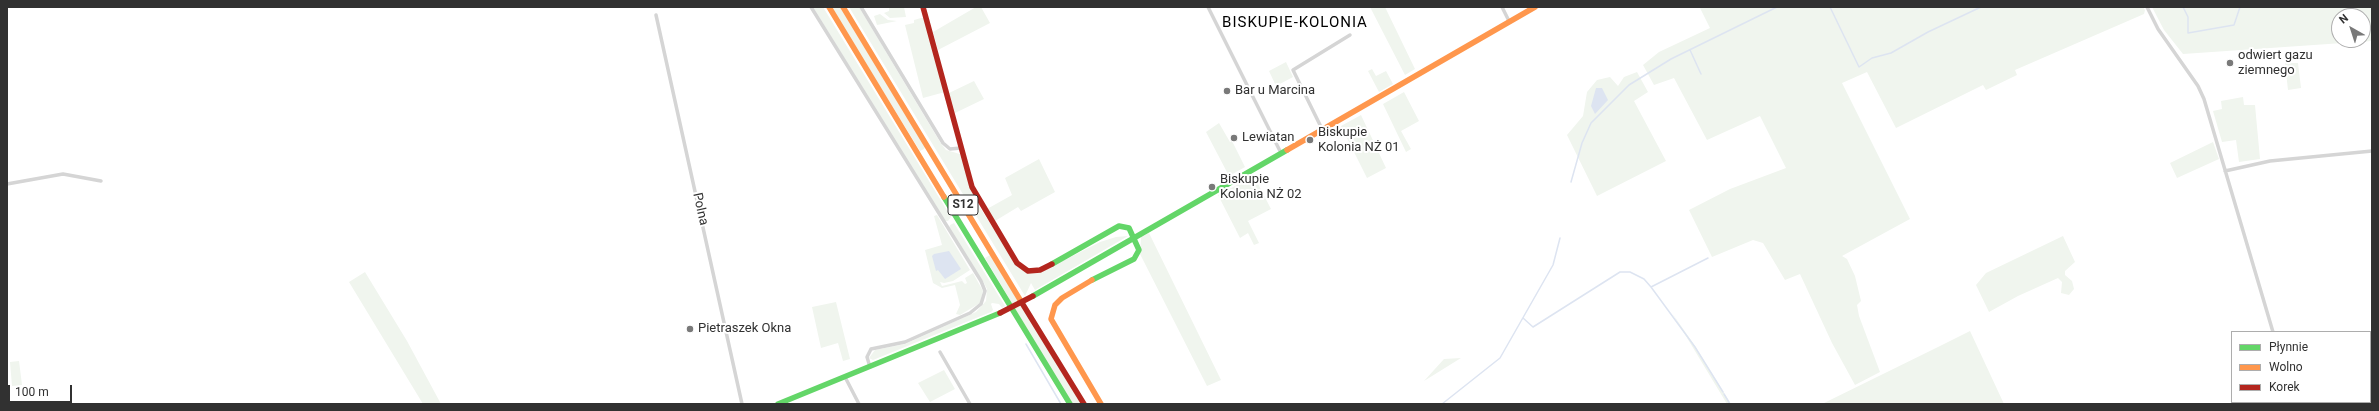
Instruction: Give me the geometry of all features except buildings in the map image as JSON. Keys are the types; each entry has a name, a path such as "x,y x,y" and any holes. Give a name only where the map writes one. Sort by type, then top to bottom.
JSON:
{"main road":[{"name":"S12","path":"829,7 1070,404"},
{"name":"S12","path":"843,7 1084,404"},
{"path":"923,7 975,194 1014,259 1025,269 1034,271 1043,268 1090,244 1116,227 1126,227 1134,237 1139,247 1136,257 1062,298 1055,305 1052,312 1051,319 1055,327 1101,404"},
{"path":"778,404 1000,313 1033,296 1535,7"}],"street":[{"path":"812,7 981,281 985,292 981,304 970,313 905,342 871,349 867,356 870,367"},
{"path":"861,7 943,143 950,149 961,148"},
{"path":"1208,7 1281,153"},
{"path":"1502,7 1510,22"},
{"path":"2147,7 2161,34 2201,92 2273,331"},
{"name":"Polna","path":"656,15 742,404"},
{"path":"1322,129 1293,70 1350,34"},
{"path":"2225,171 2270,161 2372,151"},
{"path":"7,184 63,174 101,181"},
{"path":"940,352 970,404"},
{"path":"845,377 859,404"}],"shaded area":[{"path":"813,7 823,7 951,217 948,221 944,221"},
{"path":"831,7 840,7 925,147 924,149 920,151"},
{"path":"849,7 859,7 946,150 960,154 975,200 1018,267 1026,272 1047,269 1100,242 1116,237 1128,236 1035,290 1031,283 1025,296"},
{"path":"889,7 904,7 906,17 890,18 884,13 889,11"},
{"path":"976,7 981,7 990,23 938,50 933,32"},
{"path":"1370,7 1385,7 1415,69 1405,75"},
{"path":"2143,7 2145,10 2144,14 2015,70 2017,75 1986,90 1983,85 1896,128 1867,72 1842,83 1910,219 1842,256 1847,259 1855,276 1861,301 1857,305 1859,316 1880,372 1855,385 1832,343 1800,274 1785,280 1763,243 1753,240 1712,257 1689,210 1730,189 1786,168 1760,116 1707,140 1674,78 1654,85 1643,65 1659,52 1710,28 1700,8"},
{"path":"2152,7 2372,7 2372,41 2371,8 2331,8 2331,44 2183,54 2164,30"},
{"path":"880,14 888,20 897,21 877,25 874,16"},
{"path":"924,18 945,92 923,98 905,25 914,23 914,20"},
{"path":"1286,62 1293,77 1276,86 1269,71"},
{"path":"2285,63 2298,63 2301,88 2288,90"},
{"path":"1372,69 1376,76 1386,71 1393,84 1379,92 1368,71"},
{"path":"1637,72 1648,92 1634,101 1666,161 1597,196 1567,135 1583,116 1587,92 1597,80 1610,77 1618,86 1624,77"},
{"path":"974,81 984,99 955,113 949,93"},
{"path":"1596,88 1602,88 1608,100 1595,114 1591,106"},
{"path":"1404,92 1419,121 1401,131 1411,149 1406,152 1383,104"},
{"path":"2243,97 2244,105 2255,105 2260,159 2239,162 2236,140 2222,142 2213,111 2222,109 2221,101"},
{"path":"1361,115 1386,168 1367,178 1341,126"},
{"path":"1219,123 1230,142 1232,141 1245,167 1229,176 1206,132"},
{"path":"2213,142 2219,159 2177,178 2170,163"},
{"path":"1039,159 1055,192 1021,211 1018,207 995,221 987,209 1012,195 1005,178"},
{"path":"1254,176 1271,209 1248,221 1259,243 1254,245 1248,233 1240,238 1218,195"},
{"path":"937,215 970,270 953,281 944,283 940,282 942,286 962,281 965,284 967,283 965,278 973,273 983,291 980,303 960,315 956,314 960,305 955,285 942,288 933,283 925,250 942,245 934,216"},
{"path":"954,223 1005,306 1002,308 999,304 992,303 993,310 991,312 873,360 869,358 875,350 905,344 976,312 986,301 987,289 984,283 949,228 950,225"},
{"path":"1149,233 1221,380 1207,386 1140,254 1141,237"},
{"path":"2063,236 2075,262 2065,271 2065,275 2072,281 2074,289 2069,295 2061,293 2062,282 2058,278 2018,296 1989,312 1976,285 1986,273"},
{"path":"949,251 961,269 945,279 938,270 936,271 932,256 934,254"},
{"path":"990,255 1081,404 1072,404 985,258"},
{"path":"365,272 407,341 441,404 423,404 349,282"},
{"path":"836,302 850,359 843,361 838,343 821,348 812,307"},
{"path":"1672,313 1695,346 1731,404 1727,404"},
{"path":"1970,331 2004,404 1822,404 1938,347"},
{"path":"1461,358 1424,381 1444,359"},
{"path":"19,361 22,385 12,386 10,362"},
{"path":"944,370 955,389 930,402 918,383"}],"waterway":[{"path":"1571,182 1582,143 1591,123 1629,85 1671,59 1777,7"},
{"path":"1830,7 1859,67 1872,58 1891,53 1928,32 1981,7"},
{"path":"2183,7 2188,17 2188,33 2234,25 2240,7"},
{"path":"1690,50 1701,74"},
{"path":"1442,404 1500,358 1553,265 1560,238"},
{"path":"1651,287 1708,258"},
{"path":"1523,318 1533,327 1620,272 1630,272 1644,279 1651,287 1695,347 1723,392"},
{"path":"1026,344 1061,404"},
{"path":"1724,394 1730,404"}],"traffic: fast":[{"path":"1033,296 1287,150"},
{"path":"944,197 1070,404"},
{"path":"1052,264 1119,226 1129,228 1139,250 1134,259 1092,280"},
{"path":"778,404 1000,313"}],"traffic: slow":[{"path":"829,7 944,197"},
{"path":"843,7 1022,303"},
{"path":"1287,150 1535,7"},
{"path":"1092,280 1062,298 1055,305 1051,319 1101,404"}],"traffic: jam":[{"path":"923,7 972,187 1017,263 1028,271 1040,270 1052,264"},
{"path":"1000,313 1033,296"},
{"path":"1022,303 1084,404"}],"place":[{"name":"odwiert gazu ziemnego","path":"2230,63"},
{"name":"Bar u Marcina","path":"1227,91"},
{"name":"Lewiatan","path":"1234,138"},
{"name":"Biskupie Kolonia NŻ 01","path":"1310,140"},
{"name":"Biskupie Kolonia NŻ 02","path":"1212,187"},
{"name":"Pietraszek Okna","path":"690,329"}],"district":[{"name":"BISKUPIE-KOLONIA","path":"1295,23"}]}
